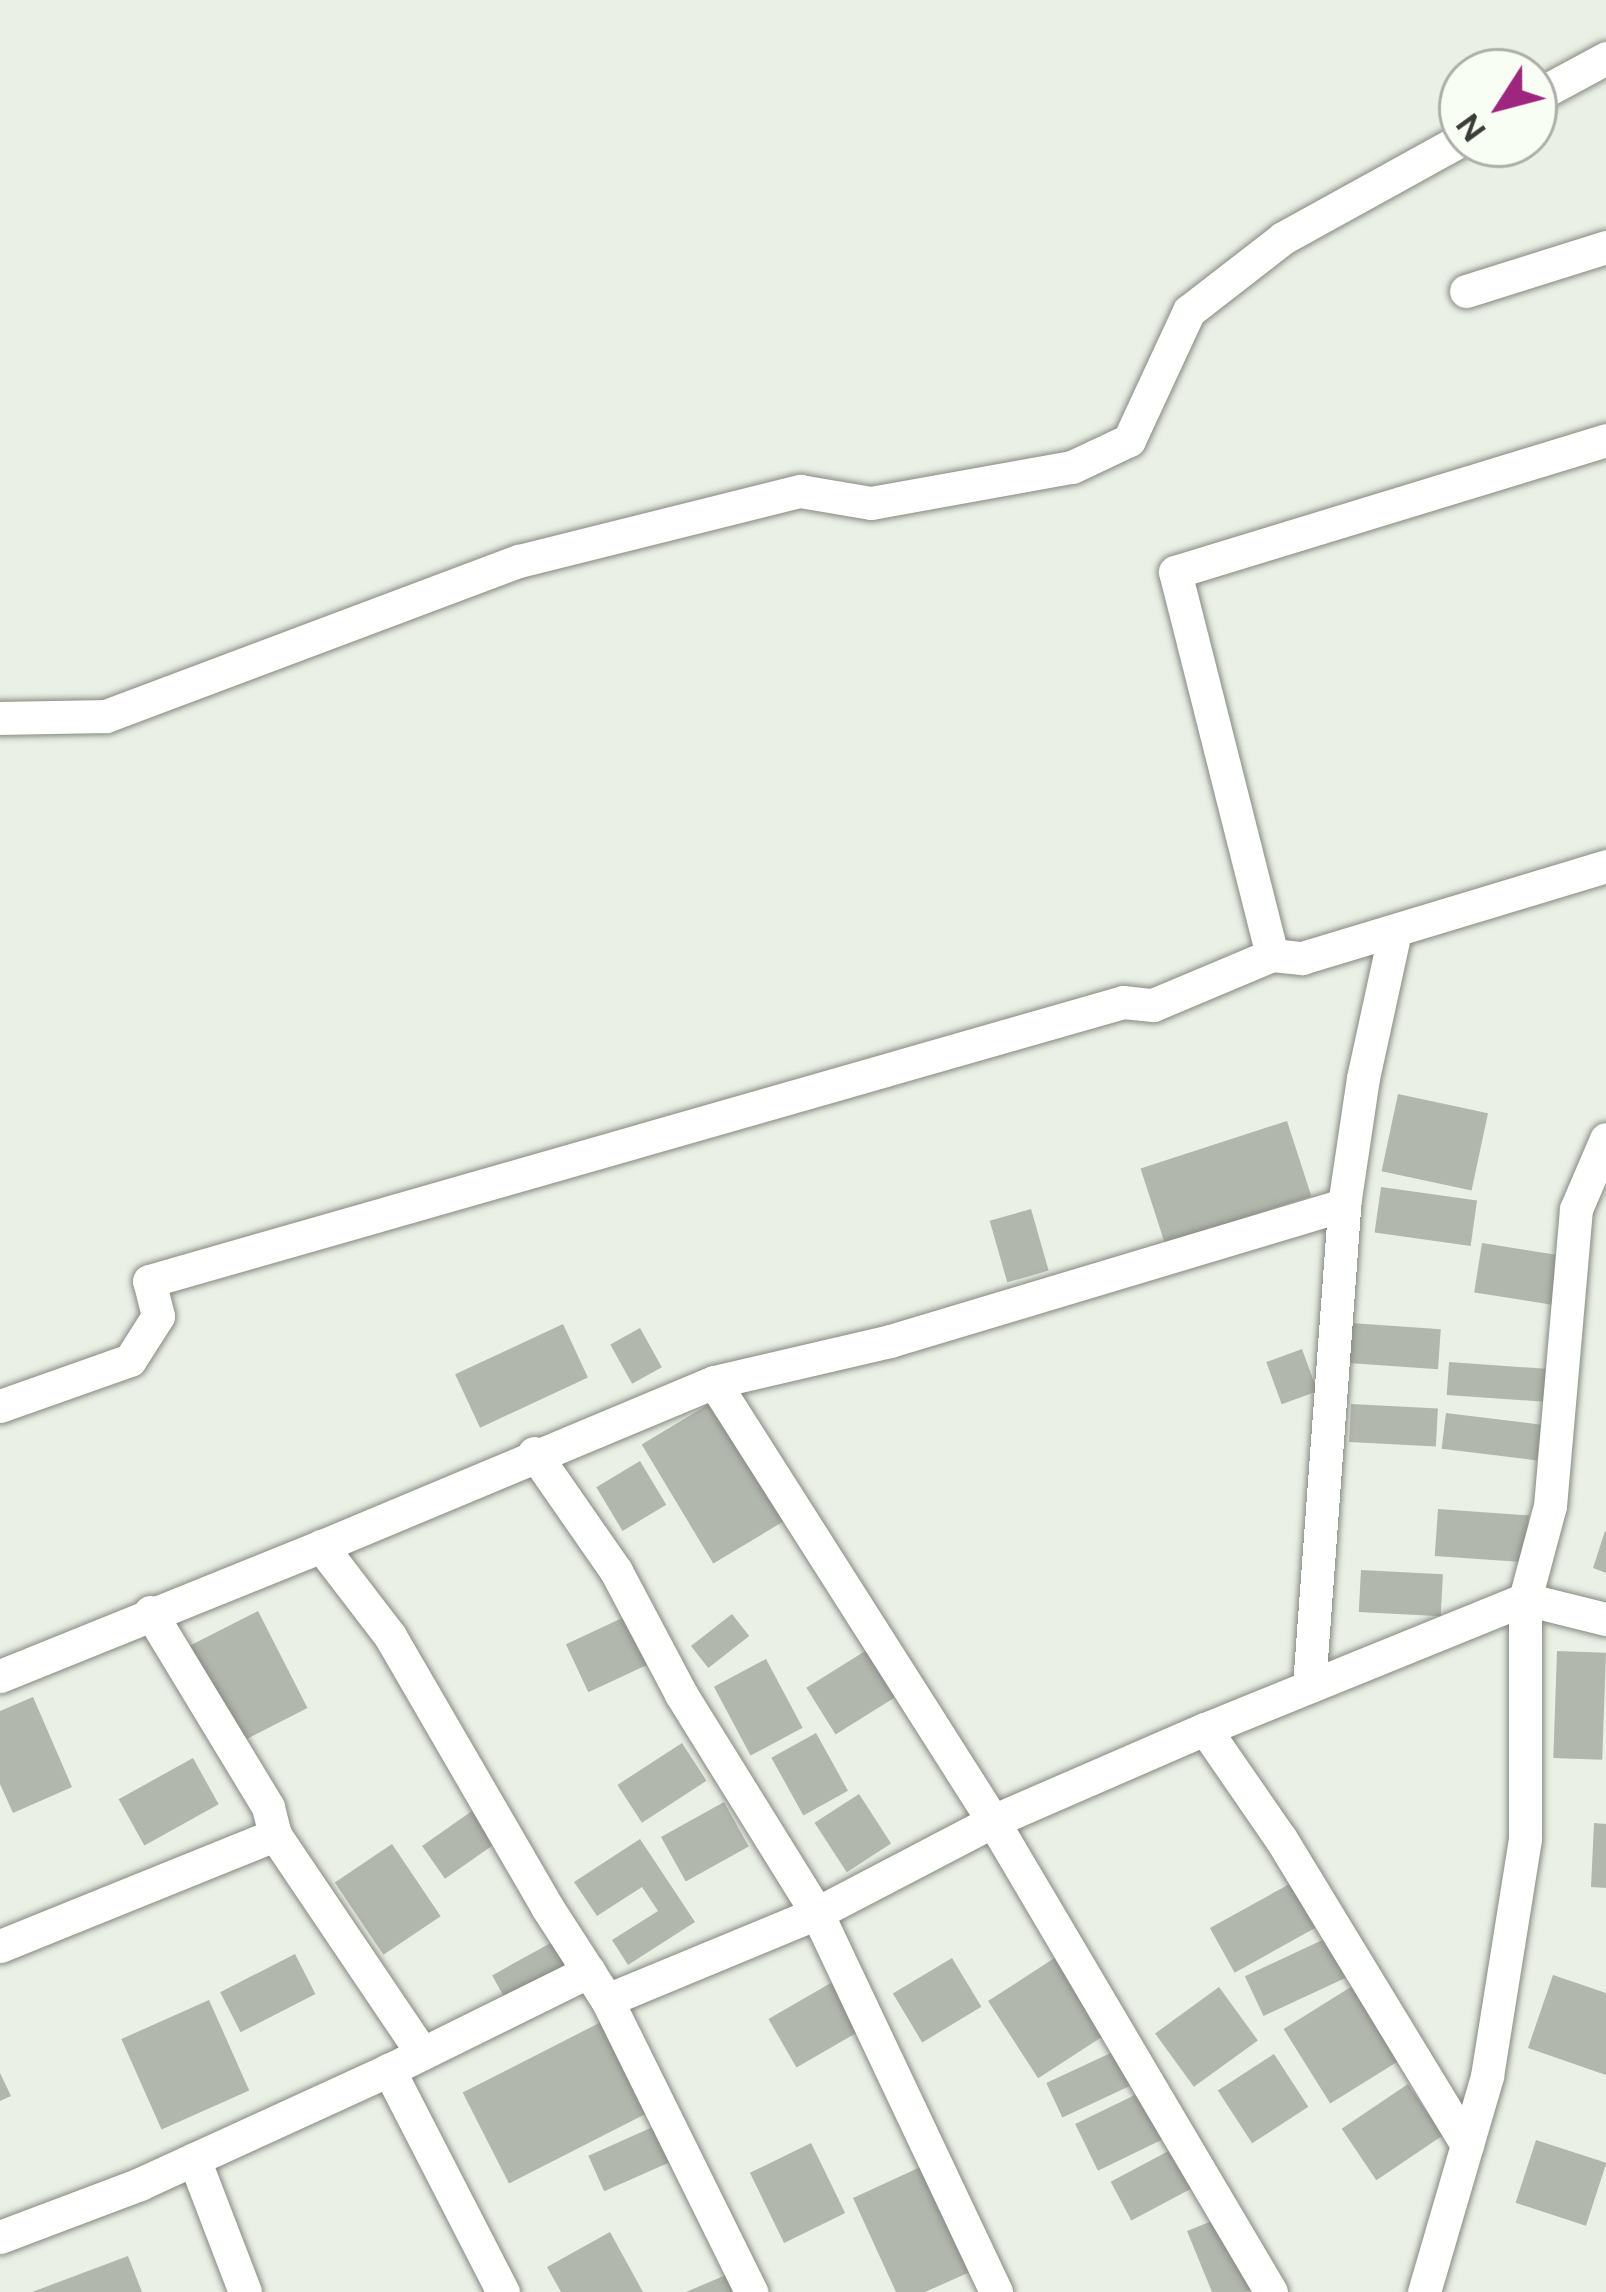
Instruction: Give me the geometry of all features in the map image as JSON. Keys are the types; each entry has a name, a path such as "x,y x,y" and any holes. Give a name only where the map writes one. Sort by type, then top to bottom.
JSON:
{"street":[{"path":"1558,84 1606,58"},
{"path":"0,718 106,716 519,561 800,491 871,503 1072,467 1129,440 1189,310 1282,238 1438,152"},
{"path":"1466,291 1606,247"},
{"path":"1272,956 1175,572 1606,440"},
{"path":"0,1406 130,1360 158,1316 148,1281 1123,1003 1153,1005 1272,956 1302,958 1606,866"},
{"path":"1309,1686 1344,1205 1395,931"},
{"path":"1424,2292 1487,2076 1525,1838 1525,1599 1550,1506 1576,1209 1606,1139"},
{"path":"0,1676 714,1382 890,1341 1344,1205"},
{"path":"714,1382 993,1821 1271,2292"},
{"path":"534,1453 616,1571 681,1694 818,1913 996,2292"},
{"path":"321,1546 390,1636 608,2000 751,2292"},
{"path":"608,2000 818,1913 993,1821 1525,1599 1606,1619"},
{"path":"149,1612 268,1808 275,1835 422,2053"},
{"path":"1205,1729 1281,1839 1467,2145"},
{"path":"0,1946 275,1835"},
{"path":"0,2237 194,2159 589,1971"},
{"path":"388,2070 503,2292"},
{"path":"194,2159 245,2292"}],"building":[{"path":"1398,1094 1488,1113 1472,1190 1382,1171"},
{"path":"1287,1121 1311,1196 1165,1244 1141,1169"},
{"path":"1381,1187 1477,1200 1471,1246 1375,1233"},
{"path":"1031,1209 1049,1271 1007,1282 990,1221"},
{"path":"1482,1243 1566,1256 1558,1306 1474,1292"},
{"path":"1351,1323 1441,1329 1438,1369 1348,1363"},
{"path":"563,1324 588,1377 480,1428 455,1374"},
{"path":"640,1328 662,1367 632,1384 610,1344"},
{"path":"1302,1349 1317,1391 1282,1404 1266,1362"},
{"path":"1449,1362 1547,1369 1544,1402 1447,1395"},
{"path":"724,1395 796,1514 713,1564 642,1444"},
{"path":"1351,1404 1438,1409 1436,1447 1349,1442"},
{"path":"1446,1413 1541,1425 1537,1460 1442,1449"},
{"path":"640,1461 666,1505 623,1531 596,1487"},
{"path":"1438,1509 1529,1515 1525,1562 1435,1556"},
{"path":"1606,1532 1606,1573 1593,1568"},
{"path":"1361,1570 1443,1574 1441,1616 1359,1612"},
{"path":"258,1611 307,1708 236,1744 187,1647"},
{"path":"633,1613 655,1661 588,1692 566,1644"},
{"path":"732,1614 749,1636 708,1668 691,1646"},
{"path":"870,1648 899,1695 836,1734 806,1688"},
{"path":"1557,1651 1606,1653 1602,1760 1553,1758"},
{"path":"766,1659 803,1728 751,1756 714,1687"},
{"path":"33,1697 72,1787 13,1813 0,1784 0,1711"},
{"path":"816,1733 848,1791 803,1815 771,1758"},
{"path":"682,1743 707,1781 642,1823 617,1785"},
{"path":"193,1758 219,1804 144,1846 119,1799"},
{"path":"859,1794 891,1843 847,1872 815,1823"},
{"path":"724,1802 749,1847 686,1882 661,1837"},
{"path":"472,1811 495,1844 445,1879 422,1846"},
{"path":"1594,1823 1606,1824 1606,1888 1591,1887"},
{"path":"640,1839 695,1922 628,1965 612,1940 658,1911 642,1887 597,1916 574,1882"},
{"path":"392,1844 441,1916 383,1955 335,1883"},
{"path":"1293,1882 1318,1927 1235,1973 1210,1928"},
{"path":"1331,1936 1350,1976 1263,2016 1245,1976"},
{"path":"556,1940 580,1983 516,2018 492,1975"},
{"path":"295,1954 315,1994 241,2032 220,1992"},
{"path":"1056,1957 1106,2034 1038,2078 988,2001"},
{"path":"952,1958 981,2007 922,2042 893,1994"},
{"path":"1553,1975 1606,1993 1606,2075 1528,2048"},
{"path":"836,1980 864,2028 796,2067 768,2019"},
{"path":"1354,1985 1401,2060 1330,2104 1284,2029"},
{"path":"1219,1987 1258,2040 1194,2087 1155,2033"},
{"path":"209,2000 249,2090 162,2129 121,2039"},
{"path":"607,2019 653,2110 509,2183 463,2093"},
{"path":"1117,2050 1133,2084 1062,2117 1046,2083"},
{"path":"1274,2054 1308,2107 1252,2143 1218,2090"},
{"path":"0,2073 11,2096 0,2101"},
{"path":"1408,2084 1443,2135 1376,2180 1342,2129"},
{"path":"1139,2093 1162,2140 1098,2171 1075,2124"},
{"path":"655,2126 671,2162 604,2191 588,2156"},
{"path":"1536,2140 1606,2163 1586,2226 1516,2203"},
{"path":"811,2143 845,2213 784,2243 750,2173"},
{"path":"1176,2147 1197,2186 1131,2221 1111,2182"},
{"path":"940,2158 988,2264 925,2292 896,2292 853,2198"},
{"path":"1227,2215 1258,2287 1246,2292 1212,2292 1187,2231"},
{"path":"610,2232 643,2292 561,2292 547,2267"},
{"path":"128,2256 142,2292 32,2292"},
{"path":"733,2272 742,2292 686,2292"}]}
